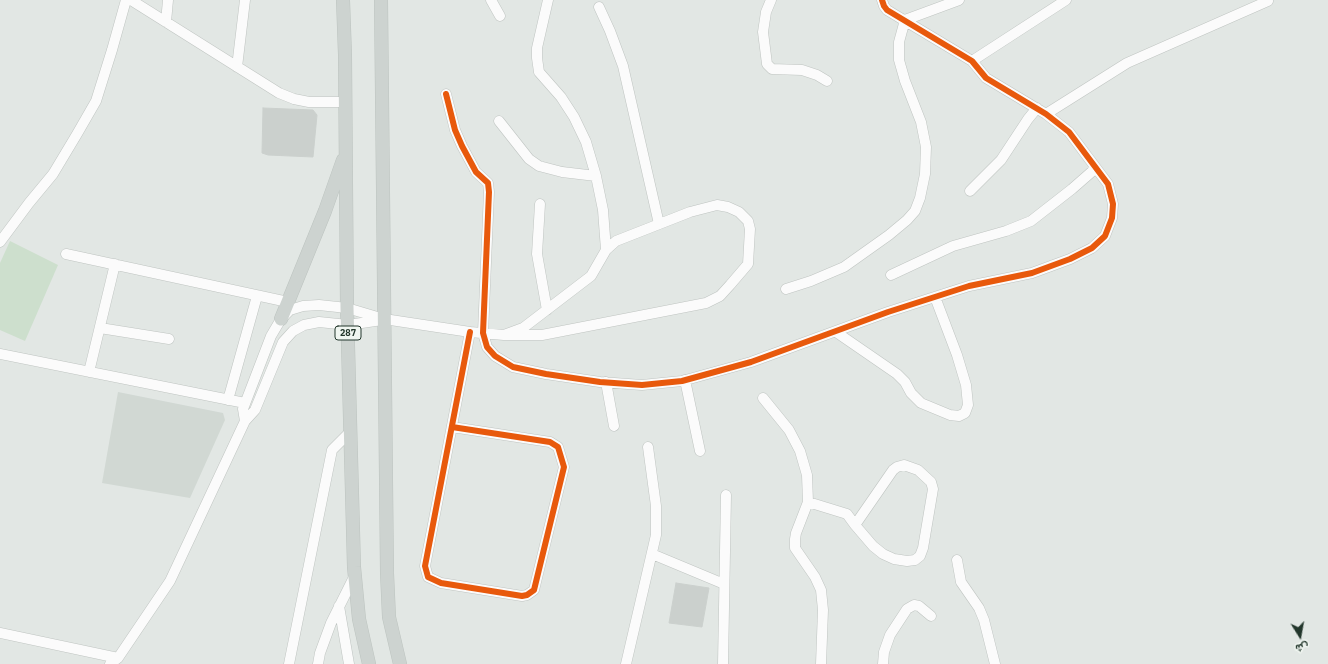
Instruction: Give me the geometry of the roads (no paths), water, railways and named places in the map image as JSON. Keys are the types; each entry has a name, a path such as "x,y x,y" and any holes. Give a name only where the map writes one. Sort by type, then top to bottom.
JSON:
{"main road":[{"name":"287","path":"344,0 347,308 355,575 359,619 369,664"},
{"path":"381,0 383,53 387,573 389,616 400,664"},
{"path":"281,319 325,211 346,150"}],"street":[{"path":"0,242 29,202 52,174 78,134 96,101 126,0"},
{"path":"131,0 279,93 294,99 309,102 346,102"},
{"path":"166,22 168,0"},
{"path":"237,67 244,0"},
{"path":"491,0 500,16"},
{"path":"548,0 537,48 539,72 561,97 574,117 586,142 596,176 603,210 606,250"},
{"path":"771,0 766,12 763,32 767,64 772,69 802,70 818,75 827,81"},
{"path":"446,94 455,130 462,146 476,172 488,183 489,192 483,333 487,347 495,356 513,367 546,374 642,385 685,380 751,362 969,286 1032,273 1070,259 1092,248 1105,236 1112,218 1113,204 1108,184 1069,132 1037,108 986,78 972,61 887,10 882,0"},
{"path":"905,20 959,0"},
{"path":"972,61 1066,0"},
{"path":"1046,114 1127,63 1268,1 1267,0"},
{"path":"599,7 623,66 659,224"},
{"path":"786,289 811,281 844,267 889,235 915,211 920,198 925,174 926,147 921,122 905,81 900,60 899,42 905,20"},
{"path":"970,191 1001,160 1037,108"},
{"path":"499,121 529,159 539,166 562,172 596,176"},
{"path":"891,275 953,246 1006,231 1031,221 1096,168"},
{"path":"540,204 538,254 547,310"},
{"path":"245,422 243,409 271,336 281,319 290,310 303,306 319,305 347,308 384,319 470,332 504,335 542,335 706,303 720,296 748,264 750,229 748,221 739,212 728,207 717,205 690,212 616,241 606,250 591,276 523,328 504,335"},
{"path":"66,254 288,302"},
{"path":"89,372 115,264"},
{"path":"228,400 257,296"},
{"path":"836,332 897,374 905,382 911,393 921,403 950,415 959,416 965,413 968,405 966,385 957,355 935,297"},
{"path":"0,633 114,661 170,581 245,422 254,410 283,342 293,331 304,325 319,322 348,325 384,319"},
{"path":"100,328 169,339"},
{"path":"452,427 550,442 558,447 564,467 534,590 527,595 522,596 441,583 428,577 425,566 470,332"},
{"path":"0,354 245,403"},
{"path":"685,380 700,451"},
{"path":"606,382 614,426"},
{"path":"763,398 789,430 800,451 807,475 808,502 796,533 795,548 815,577 821,590 823,610 821,664"},
{"path":"289,664 332,450 351,431"},
{"path":"626,664 656,535 656,506 648,447"},
{"path":"808,502 847,514 854,525 873,546 883,554 907,561 915,560 920,556 923,548 933,489 932,482 918,470 904,465 897,467 893,470 854,525"},
{"path":"723,664 726,495"},
{"path":"652,554 724,584"},
{"path":"957,560 961,582 979,608 984,620 994,664"},
{"path":"318,664 320,653 339,606 352,584 355,575"},
{"path":"882,664 884,652 890,635 907,609 914,605 919,606 931,616"},
{"path":"339,606 349,664"}]}
